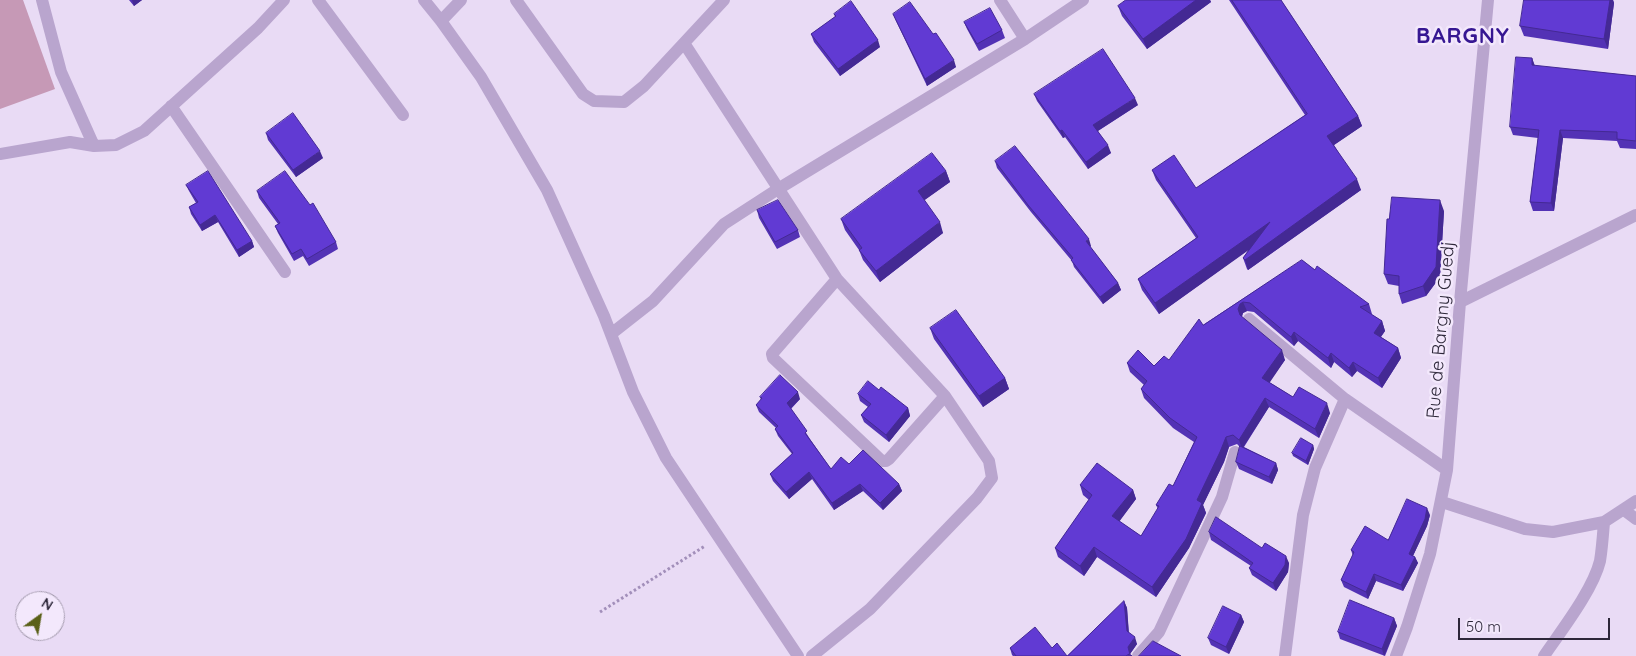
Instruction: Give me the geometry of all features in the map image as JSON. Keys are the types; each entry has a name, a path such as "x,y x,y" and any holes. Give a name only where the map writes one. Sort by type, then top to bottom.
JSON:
{"street":[{"path":"42,0 61,72 94,146"},
{"path":"0,154 70,142 94,146 116,145 144,131 258,28 284,0"},
{"path":"318,0 403,115"},
{"path":"424,0 481,77 547,190 611,334 633,392 666,458 798,656"},
{"path":"441,21 461,0"},
{"path":"516,0 583,94 594,101 611,102 624,102 644,86 724,0"},
{"path":"1000,0 1025,39"},
{"path":"611,334 653,301 724,224 778,189 1025,39 1083,0"},
{"name":"Rue de Bargny Guedj","path":"1396,656 1430,554 1447,470 1460,302 1488,0"},
{"path":"684,43 837,279 945,396 989,461 992,478 977,498 870,610 812,656"},
{"path":"171,106 285,272"},
{"path":"1460,302 1636,215"},
{"path":"837,279 772,354 773,358 882,461 890,459 945,396"},
{"path":"1249,319 1345,399 1447,470"},
{"path":"1286,656 1303,515 1315,468 1345,399"},
{"path":"1138,656 1159,632 1222,497 1235,452"},
{"path":"1442,502 1525,529 1553,532 1604,522 1636,501"},
{"path":"1624,510 1636,519"},
{"path":"1544,656 1568,622 1594,578 1600,561 1604,522"}],"path":[{"path":"600,612 719,538"}],"shaded area":[{"path":"0,0 23,0 55,89 0,109"}],"building":[{"path":"1126,0 1196,0 1143,39 1118,6"},
{"path":"1232,0 1281,0 1358,116 1327,136 1357,179 1245,260 1243,258 1270,222 1155,303 1138,279 1198,237 1152,170 1174,155 1196,188 1307,114"},
{"path":"1524,0 1610,0 1604,39 1520,26"},
{"path":"851,1 878,40 838,69 811,34 836,16 834,14"},
{"path":"910,2 933,34 936,33 954,60 925,79 893,14"},
{"path":"990,8 1002,30 977,44 964,22"},
{"path":"1103,49 1135,98 1093,125 1108,145 1086,162 1062,130 1060,131 1034,94"},
{"path":"1516,57 1532,58 1532,65 1636,76 1636,141 1617,139 1617,132 1560,130 1551,203 1530,202 1539,130 1510,127"},
{"path":"293,113 320,151 293,170 266,133"},
{"path":"1015,146 1089,239 1086,241 1118,283 1100,297 1071,260 1073,258 1028,205 995,161"},
{"path":"932,153 946,171 918,191 940,222 876,271 859,250 862,248 841,219"},
{"path":"208,171 252,241 237,250 215,215 200,225 189,207 198,202 186,185"},
{"path":"285,171 310,205 313,203 336,242 307,259 301,249 292,254 275,226 280,223 257,191"},
{"path":"1392,197 1440,200 1436,267 1423,286 1399,294 1399,276 1384,274 1387,219 1389,219"},
{"path":"778,200 798,230 775,242 757,210"},
{"path":"1302,260 1315,270 1317,266 1369,304 1360,307 1382,321 1374,333 1398,348 1378,378 1353,362 1349,368 1331,353 1328,358 1294,332 1291,337 1250,303 1243,302 1238,309 1240,315 1282,350 1262,378 1293,397 1299,387 1327,403 1315,429 1265,398 1239,440 1233,435 1226,437 1197,500 1202,503 1186,539 1152,587 1094,547 1080,566 1055,548 1092,495 1080,485 1097,463 1133,490 1112,516 1141,536 1159,506 1156,505 1169,484 1173,486 1197,437 1170,418 1141,389 1147,381 1127,363 1138,350 1154,366 1164,356 1169,360 1199,319 1203,325"},
{"path":"956,310 1005,378 979,396 930,328"},
{"path":"780,375 798,392 787,403 807,431 805,433 831,469 841,457 849,464 863,450 899,484 880,503 860,484 832,503 809,472 786,492 770,474 793,453 775,429 778,426 756,405 762,398 760,397"},
{"path":"868,381 879,390 881,387 908,408 886,435 861,415 871,404 858,394"},
{"path":"1301,438 1313,445 1306,461 1292,453"},
{"path":"1240,446 1276,463 1269,477 1236,462"},
{"path":"1407,499 1427,508 1425,519 1409,554 1415,557 1401,585 1374,574 1366,592 1341,580 1354,552 1351,550 1365,526 1388,540"},
{"path":"1216,517 1262,548 1265,543 1286,556 1285,565 1273,583 1249,568 1253,563 1209,532"},
{"path":"1350,600 1394,618 1382,649 1338,632"},
{"path":"1124,601 1127,631 1135,637 1128,647 1132,656 1129,656 1129,654 1126,656 1067,656"},
{"path":"1223,606 1241,615 1226,647 1208,638"},
{"path":"1035,627 1052,648 1057,643 1067,656 1016,656 1010,648"},
{"path":"1153,641 1181,656 1139,656"}],"district":[{"name":"BARGNY","path":"1463,36"}]}
